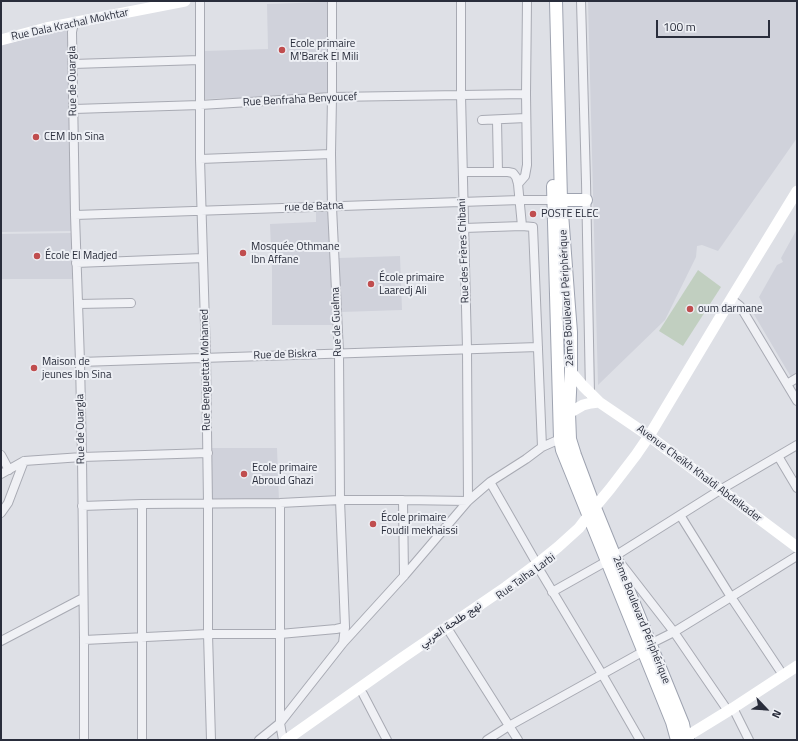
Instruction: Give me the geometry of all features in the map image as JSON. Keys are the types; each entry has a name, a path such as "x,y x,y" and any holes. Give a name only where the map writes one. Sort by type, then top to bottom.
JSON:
{"main road":[{"name":"2ème Boulevard Périphérique","path":"548,1 554,9 560,439 562,450 593,514 647,647 683,724 683,739"},
{"name":"2ème Boulevard Périphérique","path":"557,200 571,332 569,413 570,439 593,514"},
{"path":"557,200 586,200"}],"street":[{"name":"Rue Dala Krachal Mokhtar","path":"1,40 46,28 185,1"},
{"name":"Rue Benguettat Mohamed","path":"200,1 200,159 208,453 208,634 211,740"},
{"name":"Rue de Guelma","path":"332,1 331,154 339,353 340,500 345,627 343,643"},
{"name":"Rue des Frères Chibani","path":"461,1 462,172 467,349 468,501"},
{"path":"518,184 524,176 527,165 527,1"},
{"path":"581,1 590,394"},
{"name":"Rue de Ouargla","path":"74,23 72,32 76,262 82,457 84,740"},
{"path":"73,64 200,60"},
{"name":"Rue Benfraha Benyoucef","path":"74,109 200,105 332,97 526,94"},
{"path":"482,120 526,118"},
{"path":"497,120 498,172"},
{"path":"200,159 331,154"},
{"path":"462,172 513,173 516,176 518,184 522,226"},
{"path":"593,514 649,436 797,191"},
{"name":"rue de Batna","path":"75,215 557,200"},
{"path":"464,228 533,227 542,447"},
{"path":"76,262 203,258"},
{"path":"731,298 740,306 797,401"},
{"path":"78,304 131,303"},
{"name":"Rue de Biskra","path":"80,362 538,347"},
{"name":"Avenue Cheïkh Khaldi Abdelkader","path":"571,372 599,402 649,436 797,547"},
{"path":"787,384 797,378"},
{"path":"569,413 583,405 599,402"},
{"path":"259,740 280,722 343,643 404,576 468,501 490,482 542,447 560,439"},
{"path":"552,592 611,559 720,490 797,445"},
{"path":"1,455 5,472 24,461 82,457 208,453"},
{"path":"778,456 797,488"},
{"path":"1,513 8,503 24,461"},
{"path":"490,482 552,592 640,740"},
{"path":"82,506 280,503 340,500 468,501"},
{"path":"403,500 404,576"},
{"path":"280,503 280,722 285,740"},
{"path":"142,504 142,740"},
{"name":"نهج طلحة العربي","path":"285,740 402,658 538,567 593,514"},
{"path":"680,515 731,597 783,675"},
{"path":"487,740 674,632 797,556"},
{"path":"611,559 674,632 730,710 749,740"},
{"name":"Rue Talha Larbi","path":"296,740 538,567"},
{"path":"1,641 83,598"},
{"path":"84,640 142,636 280,634 345,627"},
{"path":"449,631 518,740"},
{"path":"683,739 797,666"},
{"path":"362,694 387,740"}],"shaded area":[{"path":"588,1 797,1 797,138 718,251 702,245 697,246 696,257 665,320 598,385"},
{"name":"Ecole primaire M'Barek El Mili","path":"327,2 330,95 205,99 204,51 268,49 267,4"},
{"name":"CEM Ibn Sina","path":"70,28 72,231 1,232 1,43"},
{"path":"316,211 328,211 333,325 272,325 270,224 316,222"},
{"path":"797,229 797,374 791,377 752,311 763,304 759,297 777,265 783,262 781,258"},
{"name":"École El Madjed","path":"72,233 73,279 1,279 1,234"},
{"name":"École primaire Laaredj Ali","path":"400,256 402,310 341,312 339,258"},
{"name":"Ecole primaire Abroud Ghazi","path":"210,448 277,448 279,501 211,500"}],"green space":[{"name":"oum darmane","path":"698,270 721,287 683,346 659,331"}],"place":[{"name":"Ecole primaire M'Barek El Mili","path":"282,50"},
{"name":"CEM Ibn Sina","path":"36,137"},
{"name":"POSTE ELEC","path":"533,214"},
{"name":"Mosquée Othmane Ibn Affane","path":"243,253"},
{"name":"École El Madjed","path":"37,256"},
{"name":"École primaire Laaredj Ali","path":"371,284"},
{"name":"oum darmane","path":"690,309"},
{"name":"Maison de jeunes Ibn Sina","path":"34,368"},
{"name":"Ecole primaire Abroud Ghazi","path":"244,474"},
{"name":"École primaire Foudil mekhaissi","path":"373,524"}]}
